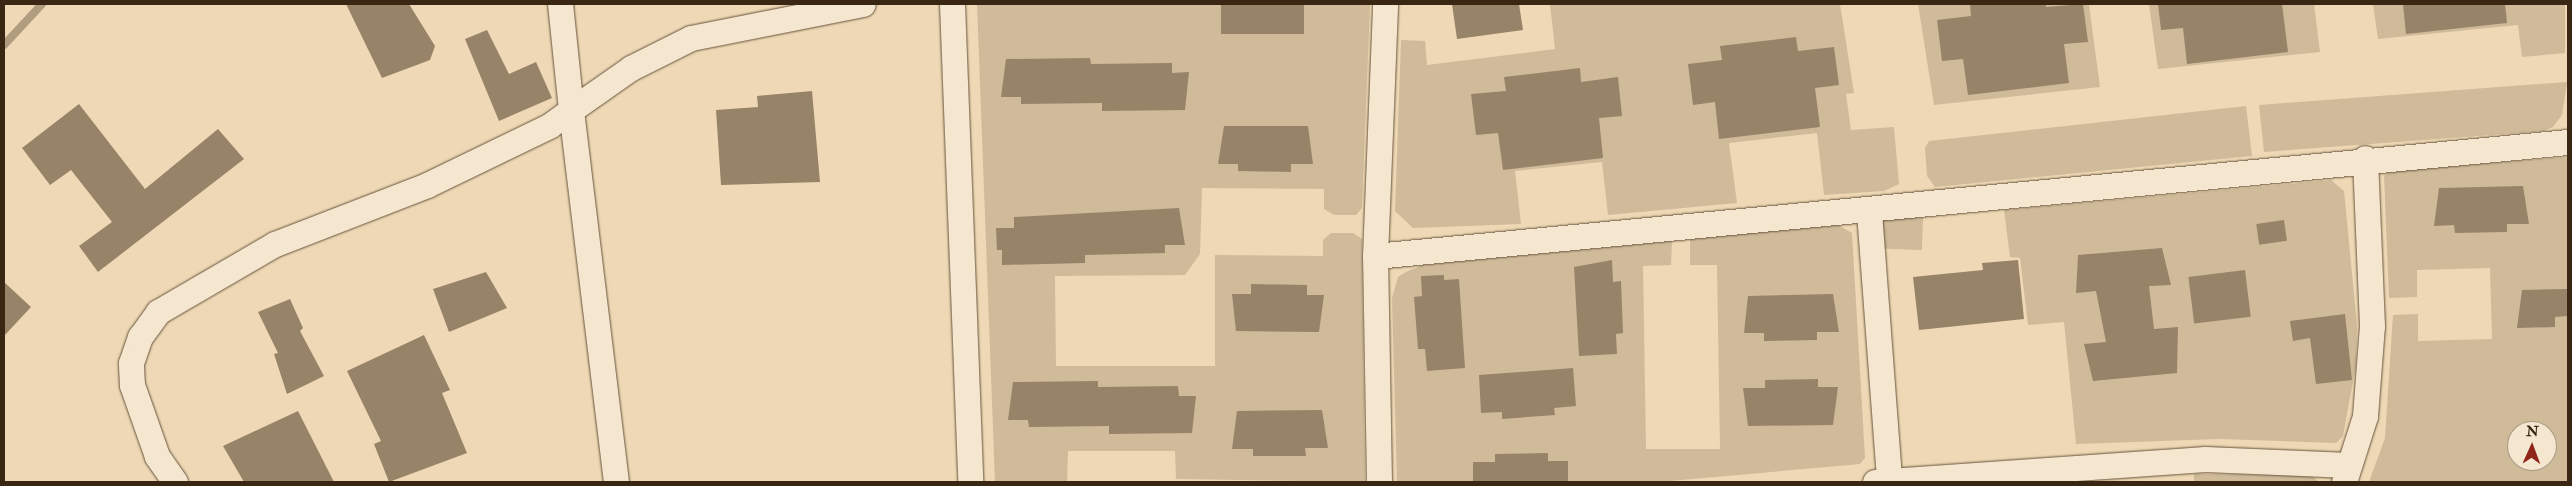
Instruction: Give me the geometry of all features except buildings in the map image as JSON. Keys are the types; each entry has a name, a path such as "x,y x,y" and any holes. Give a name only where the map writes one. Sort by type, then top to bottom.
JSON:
{"street":[{"path":"560,4 616,482"},
{"path":"175,482 157,456 132,385 131,363 140,337 158,312 275,244 427,184 549,126 631,68 691,38 863,4"},
{"path":"952,4 970,482"},
{"path":"1379,482 1375,256 1385,4"},
{"path":"1375,256 1869,212 2365,158 2568,142"},
{"path":"1869,212 1882,482 2197,459 2347,474 2365,416 2372,326 2365,158"}],"shaded area":[{"path":"977,4 1370,4 1362,208 1356,215 1334,215 1324,209 1324,189 1202,188 1200,254 1185,275 1055,276 1056,366 1215,366 1215,255 1323,256 1323,240 1331,233 1353,233 1362,239 1365,482 1176,479 1175,451 1068,451 1067,482 995,482"},
{"path":"1550,4 1840,4 1854,93 1846,94 1851,130 1894,127 1899,184 1884,191 1824,195 1817,133 1729,143 1737,203 1608,215 1602,162 1515,171 1521,224 1413,228 1395,211 1401,40 1425,41 1427,65 1555,49"},
{"path":"1918,4 2102,4 2089,5 2100,87 1934,105"},
{"path":"2149,4 2314,4 2320,52 2158,69"},
{"path":"2373,4 2565,4 2565,53 2522,57 2518,25 2378,39"},
{"path":"2567,82 2562,115 2553,127 2544,131 2264,152 2259,105"},
{"path":"2246,106 2252,156 1935,187 1927,176 1925,148 1929,141"},
{"path":"2568,157 2568,482 2369,482 2385,438 2393,315 2418,314 2418,341 2492,339 2490,268 2417,270 2417,297 2389,298 2384,176 2391,171"},
{"path":"2331,180 2344,191 2357,325 2356,365 2343,436 2336,443 2219,439 2076,444 2064,322 2028,325 2020,258 2010,257 2004,210"},
{"path":"1880,216 1923,218 1922,250 1879,248"},
{"path":"1838,225 1852,233 1865,458 1860,464 1659,482 1397,482 1392,298 1398,277 1406,272 1422,265 1672,241 1671,265 1643,266 1646,449 1720,449 1717,265 1690,265 1690,238"},
{"path":"2194,474 2311,475 2319,482 2194,482"}],"waterway":[{"path":"4,45 42,4"}]}
